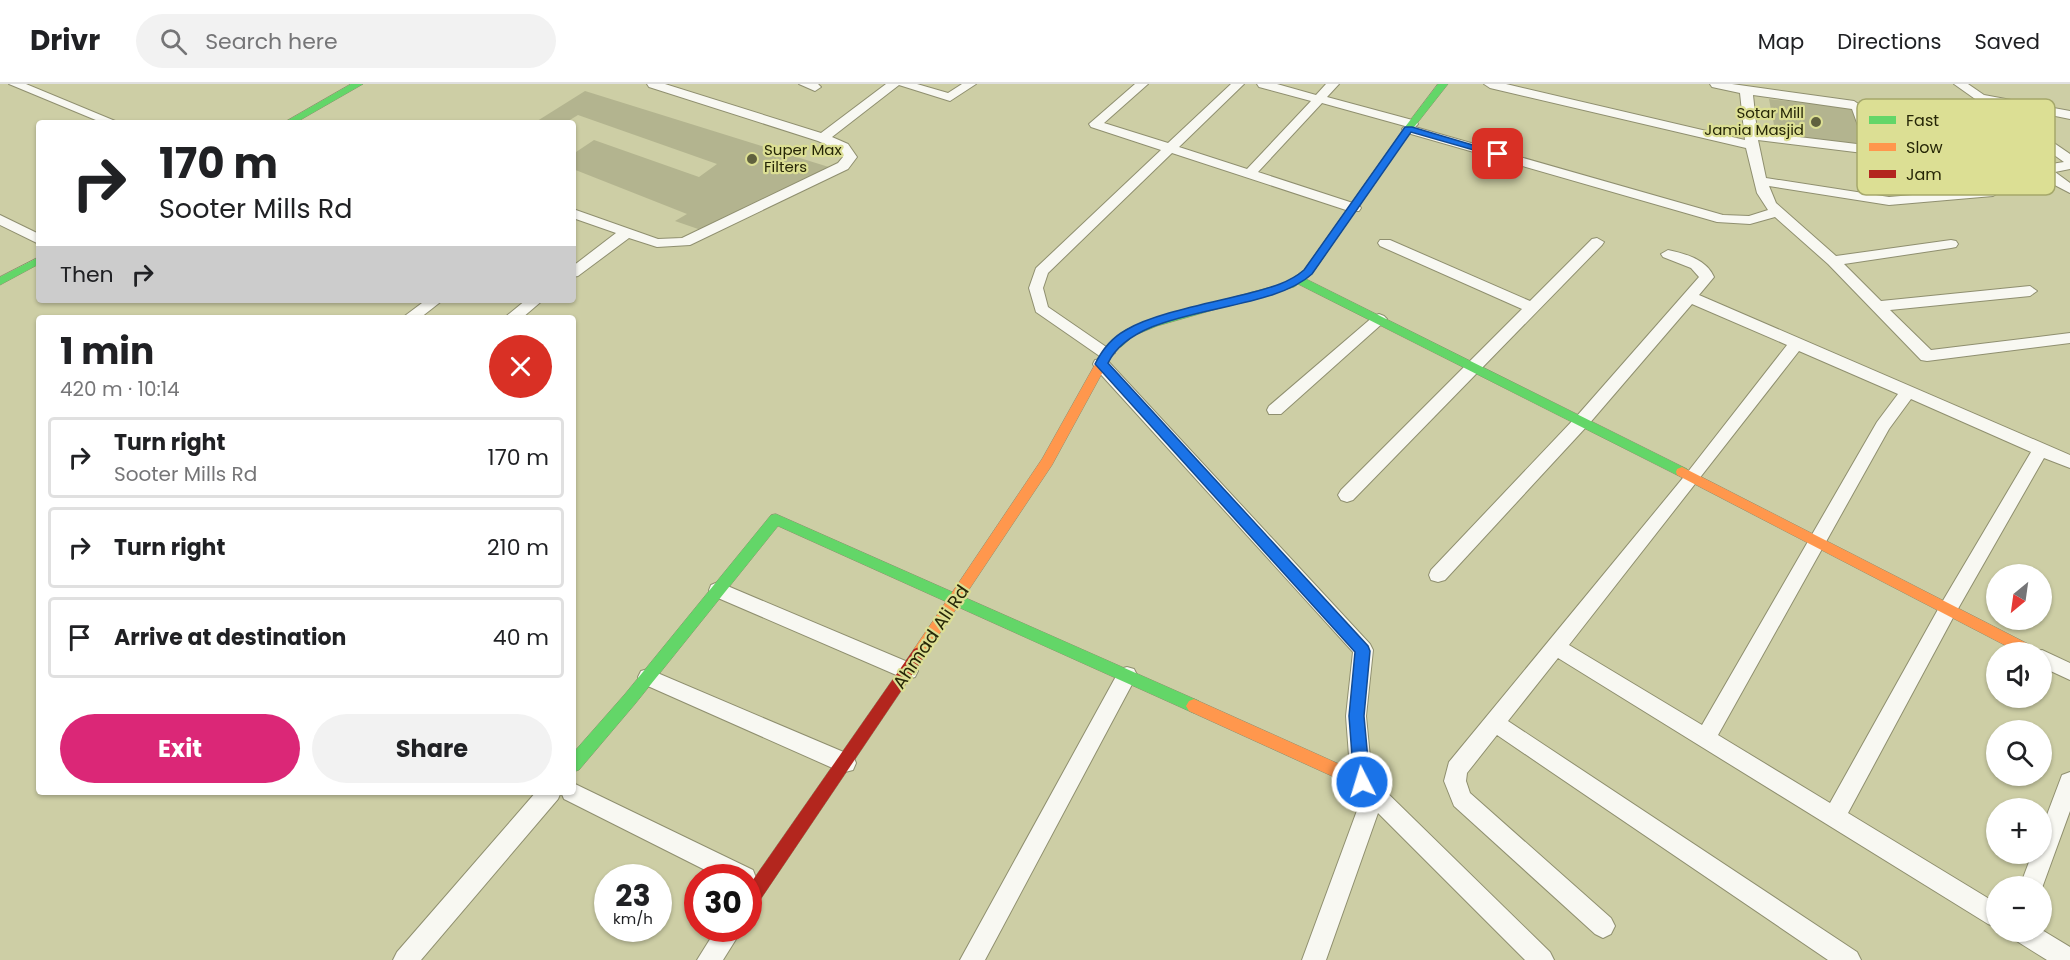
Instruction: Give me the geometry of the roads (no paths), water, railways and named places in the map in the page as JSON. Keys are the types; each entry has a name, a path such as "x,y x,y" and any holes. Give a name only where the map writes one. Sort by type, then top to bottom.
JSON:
{"street":[{"path":"15,84 106,120"},
{"path":"293,120 358,84"},
{"path":"576,214 657,243 685,242 843,166 850,157 843,147 823,138 653,84"},
{"path":"823,138 894,84"},
{"path":"904,84 950,97 970,84"},
{"path":"1142,84 1095,124 1354,208"},
{"path":"1238,84 1041,271 1036,288 1041,309 1104,358 1363,651 1356,716 1368,788 1314,960"},
{"path":"1263,84 1722,219 1750,220 1777,212"},
{"path":"1249,174 1334,84"},
{"path":"1443,84 1410,126 1308,272 1299,280 1693,477 2012,642"},
{"path":"1491,84 1518,87 1752,140 1857,149"},
{"path":"1716,84 1746,91 1780,90 1857,107"},
{"path":"1960,84 1980,99"},
{"path":"1746,91 1752,140 1765,197 1777,212 1833,261 1927,356 2070,338"},
{"path":"1977,97 1987,99"},
{"path":"2055,112 2070,115"},
{"path":"2055,150 2070,160"},
{"path":"2055,167 2070,165"},
{"path":"2055,180 2070,189"},
{"path":"1761,181 1889,201 1958,195"},
{"path":"0,219 36,238"},
{"path":"576,271 627,232"},
{"path":"1347,495 1597,242"},
{"path":"1385,243 1531,307"},
{"path":"1833,261 1951,244"},
{"path":"1438,575 1582,421 1707,277 1705,271 1699,266 1668,254"},
{"path":"0,282 36,262"},
{"name":"Ahmad Ali Rd","path":"762,872 845,763 957,598 1047,462 1104,358 1129,333 1153,322 1270,291 1299,280"},
{"path":"1878,306 2030,291"},
{"path":"1690,297 2070,462"},
{"path":"414,315 432,303"},
{"path":"516,315 532,303"},
{"path":"1275,410 1379,319"},
{"path":"1603,926 1462,799 1455,781 1456,770 1693,477 1797,343"},
{"path":"1705,739 1883,426 1908,392"},
{"path":"1834,817 1948,609 2041,449"},
{"path":"576,761 776,519 1127,675 1368,788 1542,960"},
{"path":"718,590 908,671"},
{"path":"1556,647 1986,910"},
{"path":"2052,663 2070,672"},
{"path":"972,960 1127,675"},
{"path":"648,677 845,763"},
{"path":"1496,723 1849,960"},
{"path":"2035,876 2070,782"},
{"path":"576,794 709,864"},
{"path":"405,960 547,795"},
{"path":"709,960 721,942"},
{"path":"2039,942 2069,960"}],"place":[{"name":"Sotar Mill Jamia Masjid","path":"1816,122"},
{"name":"Super Max Filters","path":"752,159"}]}
